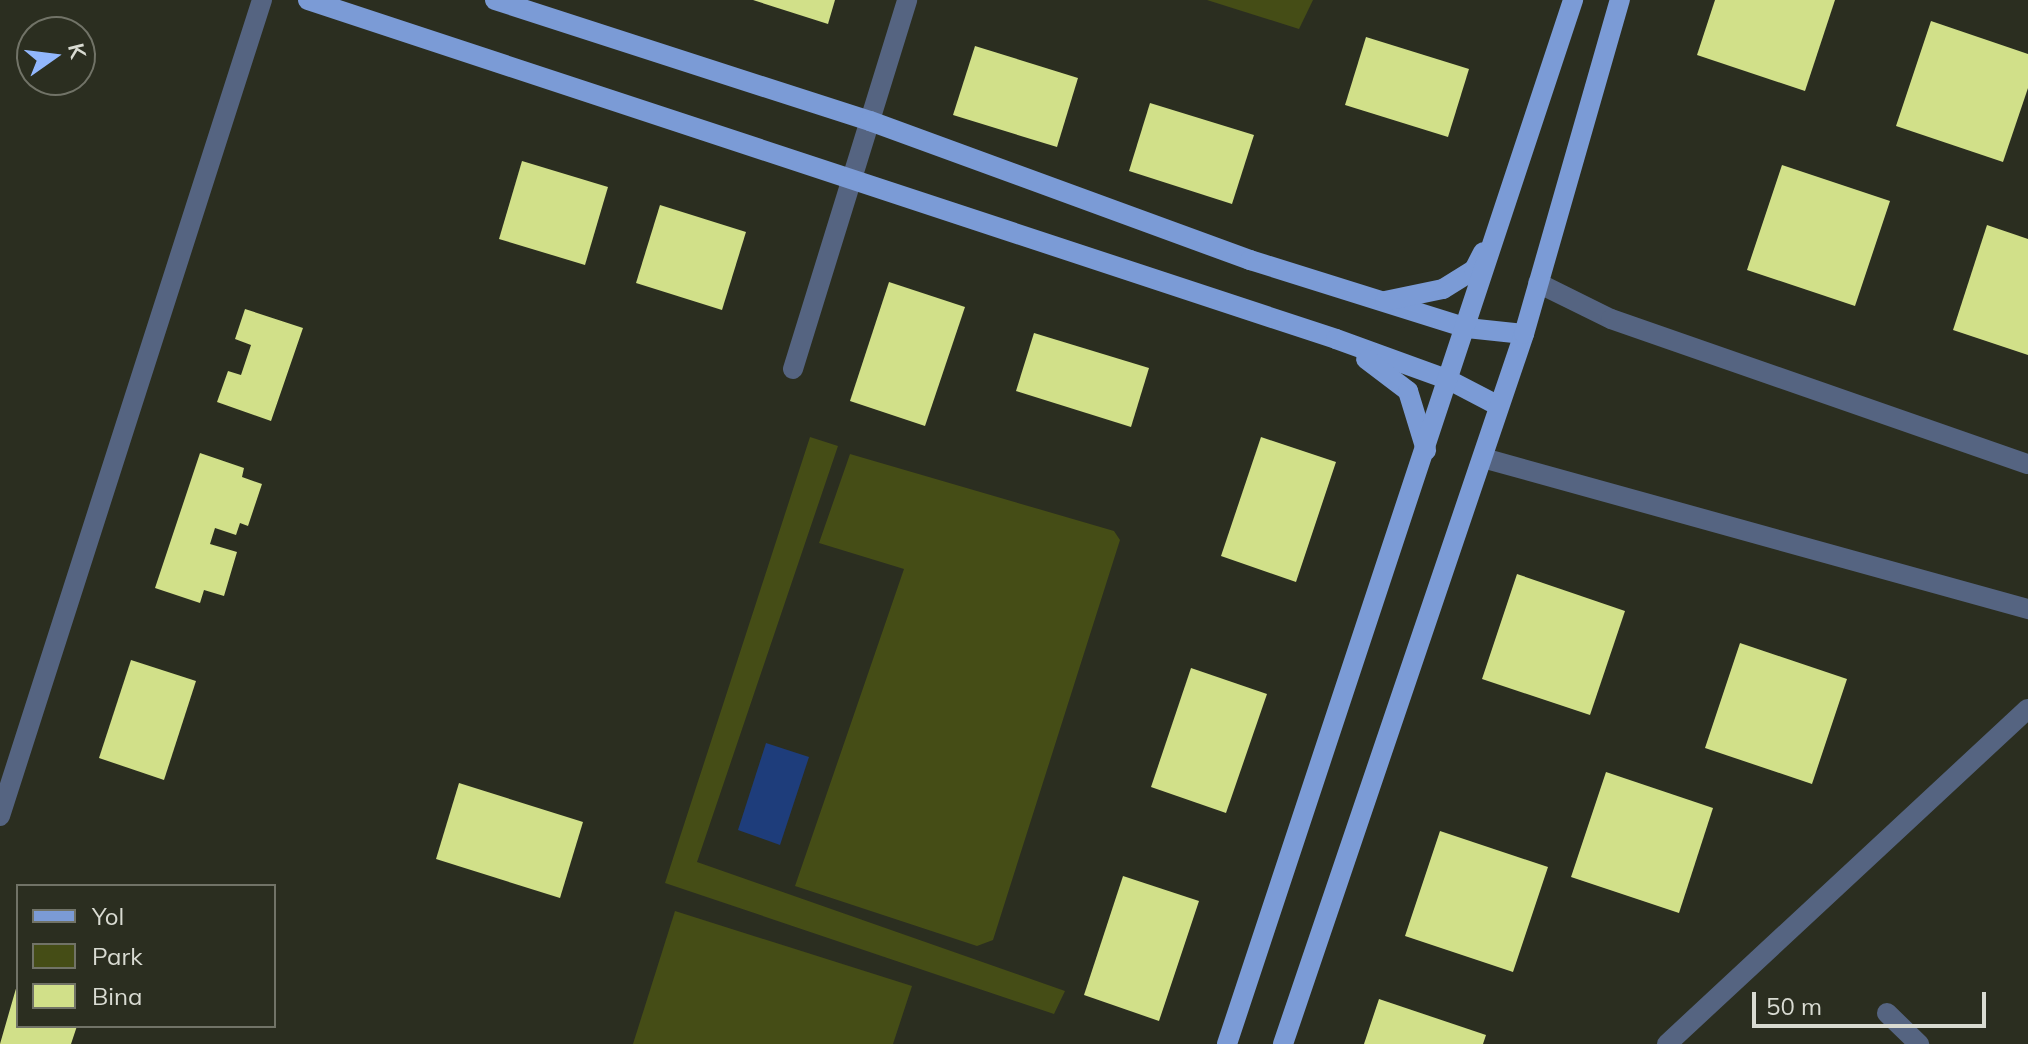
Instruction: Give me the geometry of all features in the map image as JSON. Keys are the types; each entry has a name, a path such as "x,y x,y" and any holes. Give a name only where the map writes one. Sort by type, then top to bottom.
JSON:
{"main road":[{"path":"308,0 856,177 1336,339 1449,380 1499,406"},
{"path":"495,0 870,121 1250,260 1467,328 1524,334"},
{"path":"1227,1044 1467,328 1573,0"},
{"path":"1283,1044 1524,334 1620,0"},
{"path":"1382,301 1443,289 1474,270 1504,213"},
{"path":"1336,339 1408,391 1426,450"}],"street":[{"path":"0,816 262,0"},
{"path":"793,369 856,177 907,0"},
{"path":"1538,283 1611,319 2028,464"},
{"path":"1483,458 2028,609"},
{"path":"1667,1044 2028,709"},
{"path":"1887,1013 1919,1044"}],"green space":[{"path":"1207,0 1313,0 1299,29"},
{"path":"810,437 838,446 697,862 1065,991 1054,1014 665,883"},
{"path":"850,454 1114,531 1120,540 993,940 977,946 795,886 904,569 819,543"},
{"path":"675,911 912,986 893,1044 633,1044"}],"water":[{"path":"766,743 809,757 780,845 738,830"}],"building":[{"path":"753,0 835,0 828,24"},
{"path":"1715,0 1835,0 1805,91 1697,55"},
{"path":"1931,21 2028,54 2028,88 2003,162 1896,126"},
{"path":"1366,37 1469,69 1448,137 1345,105"},
{"path":"975,46 1078,78 1057,147 953,115"},
{"path":"1150,103 1254,135 1232,204 1129,171"},
{"path":"522,161 608,187 585,265 499,239"},
{"path":"1782,165 1890,201 1855,306 1747,270"},
{"path":"660,205 746,232 722,310 636,283"},
{"path":"1987,225 2028,239 2028,355 1953,330"},
{"path":"889,282 965,307 925,426 850,401"},
{"path":"245,309 303,328 271,421 217,402 228,371 241,375 251,345 235,339"},
{"path":"1034,333 1149,368 1131,427 1016,391"},
{"path":"1261,437 1336,462 1296,582 1221,556"},
{"path":"200,453 244,468 242,477 262,484 248,526 240,523 236,535 215,528 210,544 237,552 224,596 204,590 200,603 155,588"},
{"path":"1517,574 1625,611 1590,715 1482,679"},
{"path":"1740,643 1847,679 1812,784 1705,748"},
{"path":"131,660 196,681 164,780 99,758"},
{"path":"1191,668 1267,694 1226,813 1151,787"},
{"path":"1606,772 1713,808 1679,913 1571,877"},
{"path":"459,783 583,822 560,898 436,859"},
{"path":"1440,831 1548,867 1513,972 1405,936"},
{"path":"1123,876 1199,901 1159,1021 1084,995"},
{"path":"16,988 16,1028 76,1028 71,1044 0,1044"},
{"path":"1379,999 1486,1035 1483,1044 1364,1044"}]}
